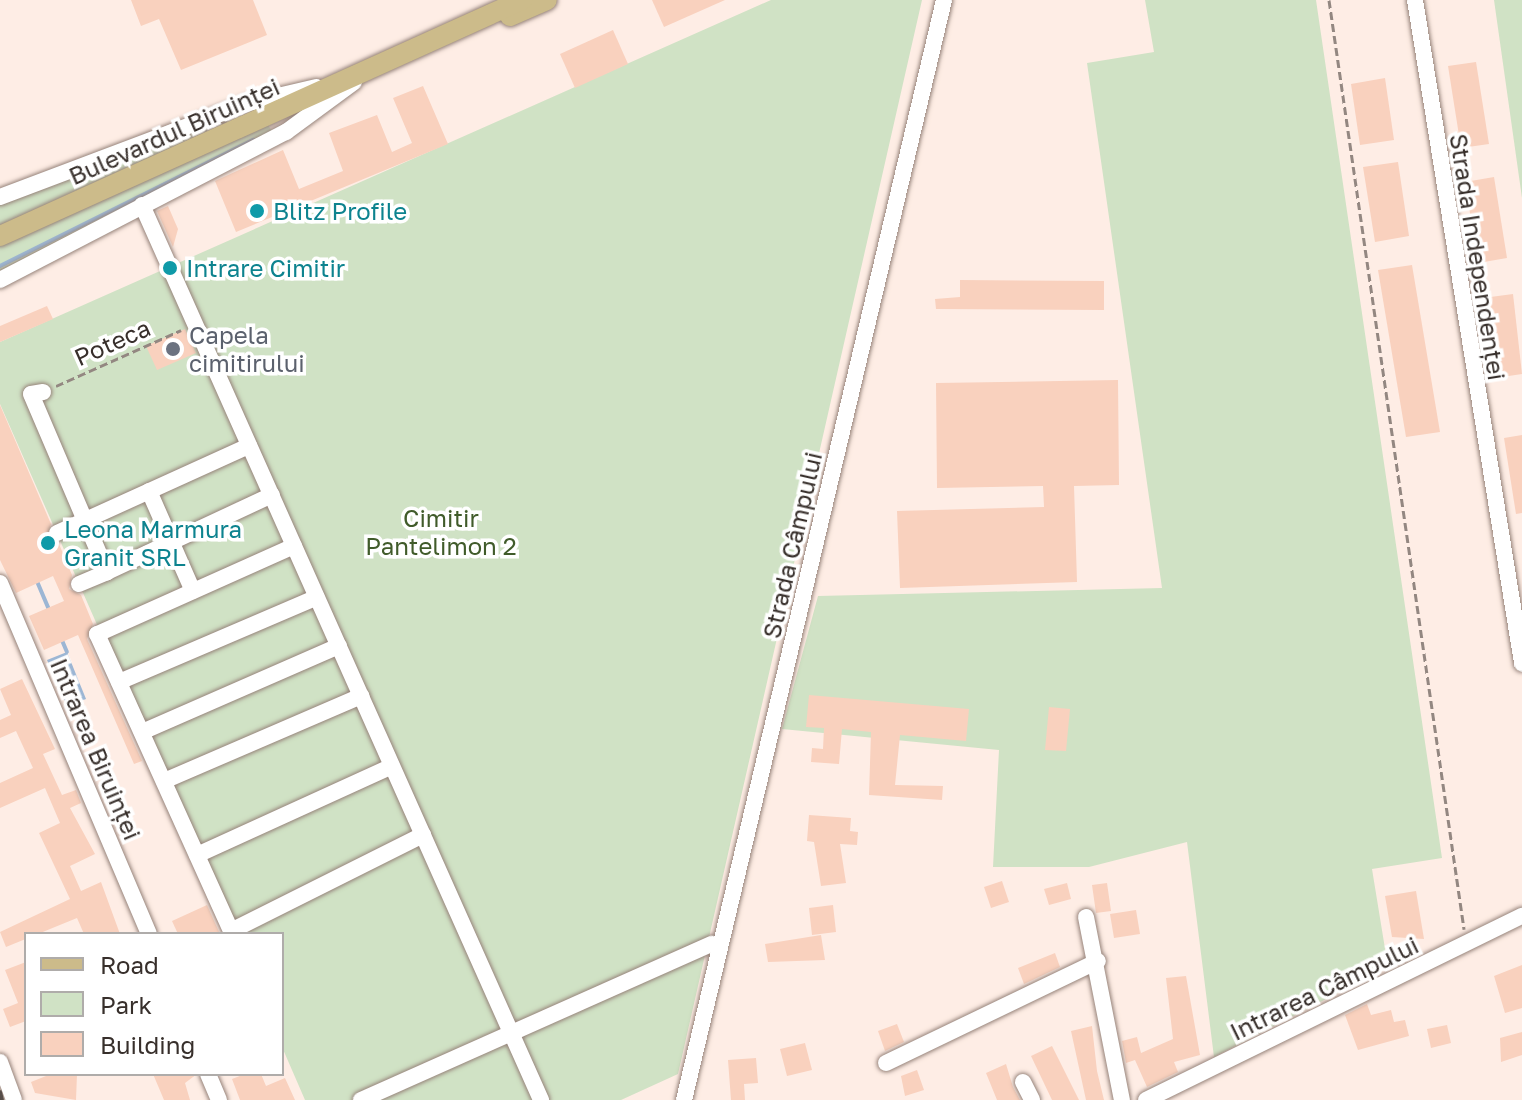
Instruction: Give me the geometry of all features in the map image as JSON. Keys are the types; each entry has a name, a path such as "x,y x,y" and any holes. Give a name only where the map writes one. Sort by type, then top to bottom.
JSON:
{"main road":[{"name":"Bulevardul Biruinței","path":"365,75 522,0"},
{"name":"Bulevardul Biruinței","path":"0,236 365,75 547,0"}],"street":[{"name":"Strada Câmpului","path":"684,1100 944,0"},
{"name":"Strada Independenței","path":"1415,0 1522,663"},
{"path":"0,197 252,102 365,75"},
{"path":"0,280 286,132 365,75"},
{"path":"142,205 541,1100"},
{"path":"43,392 31,394 107,572"},
{"path":"57,533 249,446"},
{"path":"149,491 193,591"},
{"path":"79,584 272,495"},
{"path":"294,546 97,634 231,931 423,835"},
{"name":"Intrarea Biruinței","path":"0,583 148,932"},
{"path":"119,682 317,597"},
{"path":"142,732 339,646"},
{"path":"164,781 361,696"},
{"path":"197,855 392,766"},
{"name":"Intrarea Câmpului","path":"1146,1100 1522,916"},
{"path":"1086,917 1098,961 1122,1100"},
{"path":"361,1100 712,944"},
{"path":"886,1063 1098,961"},
{"path":"0,1062 14,1100"},
{"path":"209,1076 219,1100"},
{"path":"1023,1082 1032,1100"}],"path":[{"path":"1329,0 1466,944"},
{"name":"Poteca","path":"43,392 195,324"}],"green space":[{"name":"Cimitir Pantelimon 2","path":"771,0 922,0 678,1074 621,1100 305,1100 284,1052 284,932 232,932 0,404 0,342"},
{"path":"1145,0 1316,0 1442,858 1372,869 1388,967 1214,1057 1187,842 1089,867 993,867 999,750 782,729 818,596 1162,588 1087,63 1154,52"},
{"path":"1494,0 1522,0 1522,198"},
{"path":"256,105 273,133 0,273 0,203"}],"water":[{"path":"67,652 86,699 67,706 47,660"}],"building":[{"path":"131,0 253,0 267,35 181,70 159,19 141,26"},
{"path":"652,0 725,0 664,27"},
{"path":"613,30 628,64 575,88 560,54"},
{"path":"1476,62 1489,144 1461,148 1448,66"},
{"path":"1385,78 1394,140 1360,145 1351,84"},
{"path":"423,86 448,144 236,232 215,181 283,150 299,189 343,171 329,133 377,115 392,152 412,143 393,98"},
{"path":"1398,162 1409,236 1375,242 1363,167"},
{"path":"1494,177 1507,258 1478,263 1465,182"},
{"path":"168,206 178,229 173,247 157,211"},
{"path":"1412,265 1440,432 1406,437 1378,270"},
{"path":"960,280 1104,281 1104,310 936,309 935,299 960,297"},
{"path":"1513,294 1522,374 1495,378 1483,298"},
{"path":"47,306 53,319 0,342 0,326"},
{"name":"Capela cimitirului","path":"185,329 196,353 157,370 146,346"},
{"path":"1118,380 1119,485 1074,486 1077,582 900,588 897,511 1044,507 1043,486 937,488 936,383"},
{"path":"0,405 51,524 47,537 59,544 72,575 69,589 81,595 93,624 87,639 142,761 134,764 78,635 44,650 29,616 64,601 53,576 16,593 0,560"},
{"path":"1522,435 1522,513 1516,514 1504,438"},
{"path":"22,679 55,749 43,754 62,795 76,790 81,803 70,808 95,854 70,866 81,891 101,882 119,932 83,932 77,918 43,932 24,932 24,940 6,947 0,932 70,899 39,833 60,823 45,788 0,808 0,783 33,768 16,731 0,738 0,720 11,715 0,689"},
{"path":"809,695 969,709 966,741 900,735 895,785 943,786 942,800 869,795 871,732 842,729 839,764 811,762 812,748 823,749 824,728 806,727"},
{"path":"1049,707 1070,709 1066,751 1045,750"},
{"path":"809,815 851,818 850,831 858,832 857,845 840,844 846,883 821,886 814,842 807,841"},
{"path":"1002,881 1009,902 991,908 984,887"},
{"path":"1067,883 1071,899 1049,905 1044,889"},
{"path":"1107,883 1111,911 1096,913 1092,885"},
{"path":"1416,891 1424,939 1392,937 1385,896"},
{"path":"207,905 219,932 177,932 172,921"},
{"path":"833,905 836,932 812,935 809,908"},
{"path":"1136,910 1140,934 1114,938 1110,914"},
{"path":"821,935 825,960 768,962 765,944"},
{"path":"1055,953 1060,967 1024,984 1018,968"},
{"path":"24,963 24,1022 10,1027 3,1009 18,1003 5,970"},
{"path":"1522,965 1522,1008 1505,1013 1494,976"},
{"path":"1186,976 1200,1055 1174,1062 1178,1072 1147,1087 1135,1060 1126,1063 1122,1041 1137,1037 1141,1053 1173,1039 1166,978"},
{"path":"1367,1004 1371,1015 1391,1010 1394,1022 1405,1020 1409,1036 1358,1050 1345,1015"},
{"path":"897,1024 904,1042 885,1051 878,1031"},
{"path":"1447,1025 1451,1043 1431,1048 1427,1029"},
{"path":"1092,1026 1104,1100 1086,1100 1071,1031"},
{"path":"1522,1032 1522,1055 1501,1062 1500,1038"},
{"path":"805,1043 812,1070 787,1076 780,1049"},
{"path":"1052,1046 1079,1100 1052,1100 1031,1056"},
{"path":"756,1058 758,1083 744,1084 745,1100 731,1100 728,1060"},
{"path":"1006,1064 1020,1100 997,1100 986,1073"},
{"path":"917,1070 924,1090 905,1096 901,1076"},
{"path":"46,1076 77,1076 76,1100 35,1093 31,1082"},
{"path":"154,1076 194,1076 185,1083 190,1100 164,1100"},
{"path":"262,1076 266,1086 285,1078 295,1100 240,1100 232,1079"}],"waterway":[{"path":"0,266 253,140"},
{"path":"36,579 50,612"},
{"path":"61,638 67,652"}],"railway":[{"path":"0,1092 2,1100"}],"place":[{"name":"Blitz Profile","path":"257,211"},
{"name":"Intrare Cimitir","path":"170,268"},
{"name":"Capela cimitirului","path":"173,349"},
{"name":"Leona Marmura Granit SRL","path":"48,543"}]}
